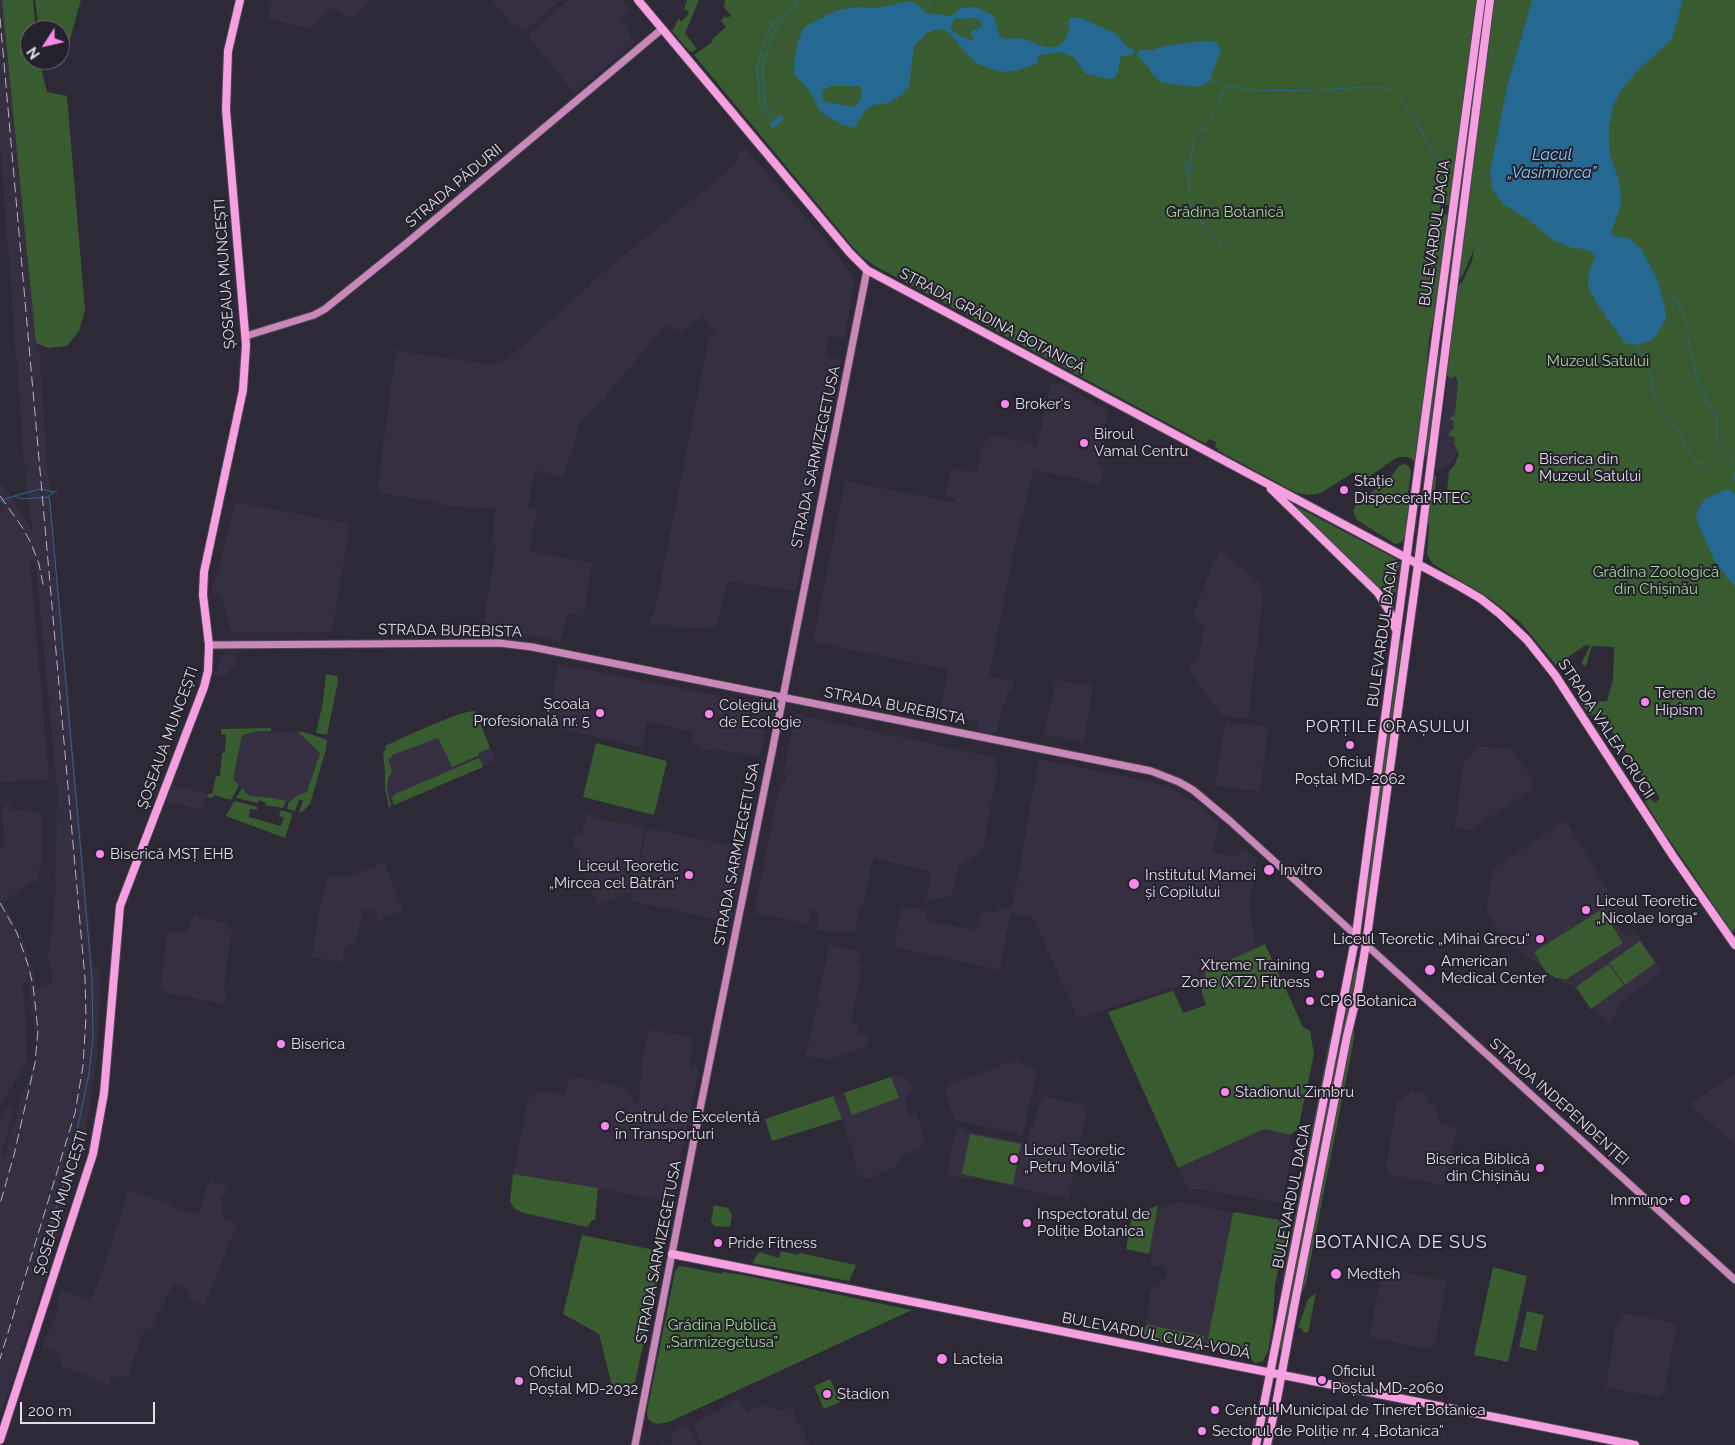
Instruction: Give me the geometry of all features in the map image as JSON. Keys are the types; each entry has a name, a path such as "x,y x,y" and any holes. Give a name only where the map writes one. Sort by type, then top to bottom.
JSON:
{"main road":[{"name":"ȘOSEAUA MUNCEȘTI","path":"0,1440 93,1154 104,1093 120,906 204,687 208,671 210,645 203,595 204,572 243,390 246,336 226,110 228,51 240,0"},
{"name":"STRADA GRĂDINA BOTANICĂ","path":"638,0 850,253 867,270 1418,564"},
{"name":"BULEVARDUL DACIA","path":"1256,1445 1356,935 1481,0"},
{"name":"BULEVARDUL DACIA","path":"1267,1445 1366,944 1418,564 1490,0"},
{"name":"STRADA PĂDURII","path":"246,336 325,309 408,242 662,29"},
{"name":"STRADA SARMIZEGETUSA","path":"635,1445 718,1015 783,698 867,270"},
{"path":"1434,345 1445,347"},
{"path":"1264,482 1378,593 1391,614 1396,632 1407,635"},
{"name":"STRADA VALEA CRUCII","path":"1418,564 1481,599 1527,640 1567,692 1673,856 1735,945"},
{"name":"STRADA BUREBISTA","path":"210,645 499,643 532,647 1151,771 1179,782 1202,796 1366,944"},
{"name":"STRADA INDEPENDENȚEI","path":"1366,944 1735,1280"},
{"name":"BULEVARDUL CUZA-VODĂ","path":"672,1254 1635,1445"}],"shaded area":[{"path":"0,0 8,0 30,224 49,485 70,709 73,715 70,715 93,966 101,968 97,1056 86,1132 66,1210 13,1380 0,1414 0,1117 8,1104 15,1108 1,1156 4,1157 13,1124 15,1124 21,1093 26,1088 35,1059 37,1031 35,1031 28,976 26,982 23,983 27,1059 0,1106 0,847 4,846 2,808 5,808 5,803 10,802 12,810 41,811 42,867 39,867 39,883 29,884 4,902 23,941 37,989 52,983 48,958 55,903 57,789 36,565 30,560 49,780 0,782 0,511 3,511 0,505 0,481 33,532 25,472 0,143"},
{"path":"272,0 371,0 352,18 328,9 311,29 267,20"},
{"path":"492,0 560,0 524,33 517,25 514,27"},
{"path":"570,0 623,0 631,10 620,19 629,29 627,33 635,43 574,93 527,36 565,2"},
{"path":"745,148 824,238 855,279 844,339 830,336 825,356 841,360 796,591 727,581 716,629 650,625 651,616 654,616 709,337 715,332 702,316 682,331 665,326 599,404 579,424 572,455 569,455 564,477 535,470 528,506 538,508 529,551 592,563 583,616 569,614 567,616 560,641 526,635 486,632 486,628 483,627 496,546 492,545 495,509 441,505 437,502 377,493 396,351 491,364 509,358 606,270 736,164 739,153"},
{"path":"1455,376 1458,381 1453,430 1450,436 1456,437 1454,444 1458,451 1449,466 1436,472 1448,378 1450,379"},
{"path":"1051,383 1061,383 1108,411 1097,465 1104,468 1101,485 1081,481 1081,479 1033,470 1023,515 1021,516 989,676 1014,681 1012,692 1008,691 1006,704 1002,704 997,730 992,734 982,732 977,728 978,722 940,714 948,670 813,642 845,481 954,502 955,498 946,496 951,468 975,473 982,446 991,435 994,434 1020,442 1022,439 1037,445"},
{"path":"236,502 350,524 332,632 232,632 222,597 211,593"},
{"path":"1221,551 1259,582 1264,590 1248,717 1244,719 1221,714 1190,672 1190,666 1198,660 1205,628 1192,618 1213,563"},
{"path":"226,651 236,651 235,669 230,667 229,675 212,676 216,672 222,655"},
{"path":"558,664 770,706 766,726 763,726 762,730 765,731 760,757 700,748 700,746 691,745 693,732 648,722 642,748 547,725"},
{"path":"1056,680 1093,686 1084,743 1044,734"},
{"path":"475,711 496,761 389,807 385,789 383,751 386,750 385,746 458,714"},
{"path":"796,714 997,758 995,768 998,769 982,853 959,866 951,896 926,902 931,872 873,858 863,907 858,911 855,933 845,932 841,934 816,929 819,911 811,910 808,924 754,913 780,784 784,785 786,774 783,773"},
{"path":"1225,722 1268,727 1260,792 1215,785"},
{"path":"259,731 296,732 320,753 307,792 297,796 290,802 249,796 236,783 233,779 242,735"},
{"path":"1478,746 1512,749 1533,779 1533,789 1469,831 1455,827 1463,764"},
{"name":"Institutul Mamei și Copilului","path":"1039,759 1167,786 1196,803 1219,823 1212,852 1237,857 1242,847 1257,860 1248,908 1250,909 1256,948 1206,971 1205,977 1201,979 1078,1018 1033,918 1011,913 999,970 894,947 901,906 927,909 926,920 973,930 976,927 979,914 982,915 982,911 996,913 1000,907 1012,909"},
{"path":"172,785 207,794 202,809 168,803 166,801"},
{"name":"Liceul Teoretic „Mircea cel Bătrân”","path":"588,813 605,821 645,826 634,889 647,828 747,849 731,923 631,901 633,892 597,905 571,837 585,832 583,826"},
{"path":"1566,820 1619,909 1611,916 1625,937 1636,932 1663,971 1623,1001 1610,1023 1590,1009 1575,987 1555,978 1527,956 1511,947 1487,912 1492,869"},
{"path":"384,862 403,910 378,921 372,910 362,911 357,942 345,947 343,962 313,958 318,917 328,875 347,877"},
{"path":"193,914 227,924 232,929 223,990 226,991 224,1004 167,993 160,987 168,930 185,934"},
{"path":"829,945 861,952 857,965 862,966 851,1023 858,1025 857,1034 869,1037 867,1045 864,1047 828,1060 806,1056"},
{"name":"Centrul de Excelență în Transporturi","path":"650,1030 694,1037 689,1066 699,1068 672,1203 598,1188 595,1220 592,1220 586,1227 523,1214 514,1208 510,1201 512,1181 528,1099 541,1090 565,1095 569,1079 583,1078 623,1088 636,1103 639,1103 642,1063"},
{"path":"1015,1060 1037,1070 1023,1135 954,1120 945,1086"},
{"path":"899,1074 914,1086 912,1092 905,1097 906,1108 909,1115 916,1112 924,1143 920,1144 922,1149 899,1156 901,1163 890,1171 866,1179 856,1175 857,1167 842,1119 772,1141 765,1119"},
{"path":"1735,1074 1735,1145 1689,1104"},
{"path":"1410,1090 1429,1095 1429,1103 1434,1104 1440,1123 1457,1128 1443,1185 1391,1175 1386,1168 1397,1101"},
{"name":"Liceul Teoretic „Petru Movilă”","path":"1044,1097 1088,1105 1069,1199 975,1178 974,1180 947,1174 956,1127 965,1131 1027,1143 1030,1128 1033,1128 1040,1103"},
{"path":"1264,1129 1291,1135 1289,1145 1293,1146 1282,1203 1197,1189 1189,1191 1178,1168"},
{"path":"209,1180 226,1185 220,1200 224,1202 221,1209 224,1216 223,1219 237,1224 205,1305 193,1301 188,1297 190,1292 174,1284 151,1329 146,1329 143,1333 128,1377 110,1377 109,1385 62,1366 55,1352 42,1347 60,1305 56,1302 62,1289 88,1300 93,1295 128,1190 175,1206 175,1208 199,1214"},
{"path":"1177,1201 1266,1219 1253,1350 1145,1331 1151,1290 1154,1285 1159,1286 1161,1278 1166,1279 1167,1268 1151,1265 1152,1255 1126,1249 1132,1217 1158,1205 1157,1210"},
{"path":"1393,1270 1447,1281 1435,1344 1427,1349 1369,1337 1382,1274"},
{"path":"1630,1314 1677,1324 1664,1393 1658,1397 1606,1388 1615,1329 1624,1315"},
{"path":"739,1399 746,1412 762,1405 782,1411 791,1407 809,1445 701,1445 693,1423 713,1413 720,1413 719,1409"},
{"path":"686,1424 698,1445 662,1445 663,1443 672,1443 671,1432"}],"green space":[{"path":"2,0 33,0 35,20 20,20 20,70 42,70 47,92 67,96 85,310 79,331 67,346 48,348 36,343"},
{"path":"35,0 81,0 70,39 70,20 38,20"},
{"path":"687,0 699,0 685,33 697,49 692,52 672,31 679,18 682,21 689,13 686,9 683,12"},
{"name":"Grădina Botanică","path":"725,0 1478,0 1451,205 1441,205 1440,213 1449,215 1438,299 1429,339 1415,462 1408,457 1400,457 1394,459 1362,482 1354,472 1321,493 1309,495 1297,493 1217,450 1218,448 1215,447 1216,442 1209,439 1206,444 875,266 853,247 694,55 712,42 713,38 726,27 721,21 725,16 726,18 731,16 724,7"},
{"path":"1484,0 1487,0 1460,206 1457,205"},
{"name":"Muzeul Satului","path":"1493,0 1735,0 1735,929 1732,932 1669,839 1661,831 1662,829 1644,800 1649,797 1655,803 1660,798 1638,771 1601,714 1589,715 1581,703 1607,701 1613,679 1614,647 1592,646 1586,666 1581,664 1590,646 1586,645 1556,665 1521,623 1489,598 1433,564 1427,555 1429,525 1427,525 1433,476 1436,476 1435,490 1447,491 1449,471 1454,466 1459,454 1454,444 1455,437 1449,436 1450,431 1453,430 1454,421 1449,419 1455,414 1458,381 1455,376 1450,379 1446,374 1455,289 1463,281 1472,261 1474,249 1463,275 1455,284"},
{"path":"1455,215 1458,215 1440,343 1439,342"},
{"path":"1438,349 1440,350 1427,454 1425,455"},
{"path":"1403,464 1409,466 1411,472 1408,493 1410,503 1406,538 1401,543 1395,544 1357,520 1353,511 1356,504 1390,478 1399,466"},
{"path":"1290,503 1400,561 1393,612"},
{"path":"1401,639 1402,641 1385,777 1382,776"},
{"path":"326,674 337,676 338,681 327,735 316,733 323,702"},
{"path":"475,711 490,748 452,767 438,738 392,755 388,759 392,771 388,779 387,790 391,806 389,807 385,789 383,751 386,750 385,746 429,726"},
{"path":"271,728 271,731 259,731 242,735 233,779 239,786 231,800 214,795 212,798 207,797 208,794 212,794 216,776 220,776 222,753 225,753 226,735 221,734 221,729"},
{"path":"297,731 327,740 310,804 301,813 299,812 303,801 299,799 295,811 287,809 289,802 287,801 290,802 296,796 307,792 320,753"},
{"path":"596,743 667,761 654,815 583,797"},
{"path":"479,758 483,767 394,805 392,798 395,794"},
{"path":"1381,780 1384,781 1367,910 1364,909"},
{"path":"242,788 249,796 286,801 283,808 265,805 265,802 259,800 258,803 236,798"},
{"path":"235,801 257,807 257,810 250,809 249,817 281,826 284,818 279,816 281,810 291,813 292,816 285,838 226,816"},
{"path":"1604,908 1606,916 1623,943 1565,980 1556,978 1546,972 1534,952"},
{"path":"1640,941 1655,963 1625,985 1609,963"},
{"name":"Stadionul Zimbru","path":"1265,944 1303,1027 1310,1031 1314,1054 1298,1130 1291,1135 1264,1129 1178,1168 1108,1012 1172,991 1183,1013 1206,1005 1202,993 1201,979 1205,977 1206,971"},
{"path":"1608,964 1624,985 1591,1009 1576,987"},
{"path":"1355,968 1357,969 1282,1350 1279,1349"},
{"path":"1336,1021 1281,1298 1282,1283 1330,1038"},
{"path":"1354,1024 1354,1039 1306,1283 1300,1297"},
{"path":"891,1077 899,1098 852,1115 844,1093"},
{"path":"833,1096 842,1119 772,1141 765,1119"},
{"path":"970,1134 1021,1144 1013,1185 962,1174"},
{"path":"513,1174 598,1188 595,1220 592,1220 586,1227 521,1212 514,1208 510,1201"},
{"path":"714,1205 728,1208 732,1215 730,1227 714,1226 711,1221"},
{"path":"1158,1205 1149,1254 1126,1249 1132,1217"},
{"path":"1233,1213 1285,1221 1288,1225 1275,1284 1273,1323 1268,1351 1263,1361 1256,1363 1253,1362 1250,1355 1229,1356 1230,1347 1207,1344"},
{"path":"582,1235 664,1252 634,1386 612,1386 599,1334 563,1314"},
{"path":"781,1251 798,1255 800,1253 856,1265 849,1281 752,1263 759,1252 779,1258"},
{"name":"Grădina Publică „Sarmizegetusa”","path":"681,1266 722,1274 723,1272 743,1275 912,1310 669,1422 658,1424 648,1419 647,1412 675,1271"},
{"path":"1493,1267 1527,1276 1508,1362 1474,1355"},
{"path":"1316,1293 1308,1333 1303,1332 1303,1329 1298,1328 1308,1299"},
{"path":"1527,1311 1544,1315 1536,1351 1519,1347"},
{"path":"1149,1325 1204,1336 1202,1351 1143,1339 1145,1326"},
{"name":"Stadion","path":"830,1379 840,1402 824,1409 814,1386"}],"water":[{"name":"Lacul „Vasimiorca”","path":"1532,0 1683,0 1672,39 1637,71 1620,92 1613,106 1609,127 1610,155 1621,194 1621,204 1611,233 1614,236 1628,238 1642,250 1658,281 1665,308 1666,319 1656,336 1638,345 1626,344 1597,304 1588,287 1589,272 1596,255 1585,249 1571,248 1553,240 1527,219 1503,204 1492,189 1490,172 1507,87"},
{"path":"909,1 919,5 925,13 951,16 961,8 976,7 992,15 995,19 999,35 1004,39 1022,38 1045,47 1056,47 1063,43 1070,27 1069,19 1081,18 1117,34 1126,46 1134,49 1133,55 1121,56 1118,72 1114,78 1109,79 1086,74 1073,57 1060,52 1039,55 1038,63 1036,64 1014,71 1000,72 978,64 944,29 935,30 925,34 914,46 909,87 889,103 874,105 866,110 854,128 843,125 826,116 818,108 811,93 794,73 798,42 802,31 808,25 837,10 857,7 878,8","holes":["955,18 975,18 981,21 982,27 971,31 974,40 972,41 953,32 951,26","831,86 860,86 862,90 860,101 854,107 826,102 823,99 822,91"]},
{"path":"1203,41 1216,42 1221,49 1209,82 1198,87 1161,82 1137,56 1139,50 1154,50 1164,46"},
{"path":"1725,490 1730,490 1735,495 1735,587 1714,560 1697,521 1696,512 1705,499"}],"waterway":[{"path":"776,123 760,104 757,67 763,45 772,24 796,6 798,0"},
{"path":"924,12 931,0"},
{"path":"779,119 765,103 762,69 774,32 786,18"},
{"path":"1210,79 1218,83"},
{"path":"1215,109 1227,85 1248,90 1318,91"},
{"path":"1322,90 1383,87 1393,91"},
{"path":"1400,98 1438,162"},
{"path":"1189,164 1195,137 1212,118 1212,114"},
{"path":"773,125 781,118"},
{"path":"1188,164 1191,167 1188,170 1185,167 1188,164"},
{"path":"1188,170 1189,192"},
{"path":"1189,199 1190,204 1198,215"},
{"path":"1200,219 1221,246"},
{"path":"1669,297 1674,297 1682,308 1687,330"},
{"path":"1687,335 1697,378 1707,402 1717,416 1717,439 1731,457 1732,462"},
{"path":"1638,345 1651,375 1653,393 1663,411 1683,437 1684,443 1696,461 1706,470"},
{"path":"1734,473 1735,481"},
{"path":"14,496 41,489 54,492"},
{"path":"49,496 57,490"},
{"path":"0,501 14,496 22,499 49,497 92,979 93,1038 89,1073 71,1160 46,1241"}],"railway":[{"path":"0,18 85,979 86,1017 83,1066 75,1113 0,1359"},
{"path":"0,496 31,543 39,564 44,589"},
{"path":"0,903 17,933 28,965 33,985 38,1030 35,1063 14,1155 0,1204"}],"place":[{"name":"Broker's","path":"1005,404"},
{"name":"Biroul Vamal Centru","path":"1084,443"},
{"name":"Biserica din Muzeul Satului","path":"1529,468"},
{"name":"Stație Dispecerat RTEC","path":"1344,490"},
{"name":"Teren de Hipism","path":"1645,702"},
{"name":"Școala Profesională nr. 5","path":"600,713"},
{"name":"Colegiul de Ecologie","path":"709,714"},
{"name":"Oficiul Poștal MD-2062","path":"1350,745"},
{"name":"Biserică MSȚ EHB","path":"100,854"},
{"name":"Invitro","path":"1269,870"},
{"name":"Liceul Teoretic „Mircea cel Bătrân”","path":"689,875"},
{"name":"Institutul Mamei și Copilului","path":"1134,884"},
{"name":"Liceul Teoretic „Nicolae Iorga“","path":"1586,910"},
{"name":"Liceul Teoretic „Mihai Grecu“","path":"1540,939"},
{"name":"American Medical Center","path":"1430,970"},
{"name":"Xtreme Training Zone (XTZ) Fitness","path":"1320,974"},
{"name":"CP 6 Botanica","path":"1310,1001"},
{"name":"Biserica","path":"281,1044"},
{"name":"Stadionul Zimbru","path":"1225,1092"},
{"name":"Centrul de Excelență în Transporturi","path":"605,1126"},
{"name":"Liceul Teoretic „Petru Movilă”","path":"1014,1159"},
{"name":"Biserica Biblică din Chișinău","path":"1540,1168"},
{"name":"Immuno+","path":"1685,1200"},
{"name":"Inspectoratul de Poliție Botanica","path":"1027,1223"},
{"name":"Pride Fitness","path":"718,1243"},
{"name":"Medteh","path":"1336,1274"},
{"name":"Lacteia","path":"942,1359"},
{"name":"Oficiul Poștal MD-2060","path":"1322,1380"},
{"name":"Oficiul Poștal MD-2032","path":"519,1381"},
{"name":"Stadion","path":"827,1394"},
{"name":"Centrul Municipal de Tineret Botanica","path":"1215,1410"},
{"name":"Sectorul de Poliție nr. 4 „Botanica”","path":"1202,1431"}],"district":[{"name":"PORȚILE ORAȘULUI","path":"1388,727"},
{"name":"BOTANICA DE SUS","path":"1401,1243"}],"park label":[{"name":"Grădina Zoologică din Chișinău","path":"1656,580"}]}
